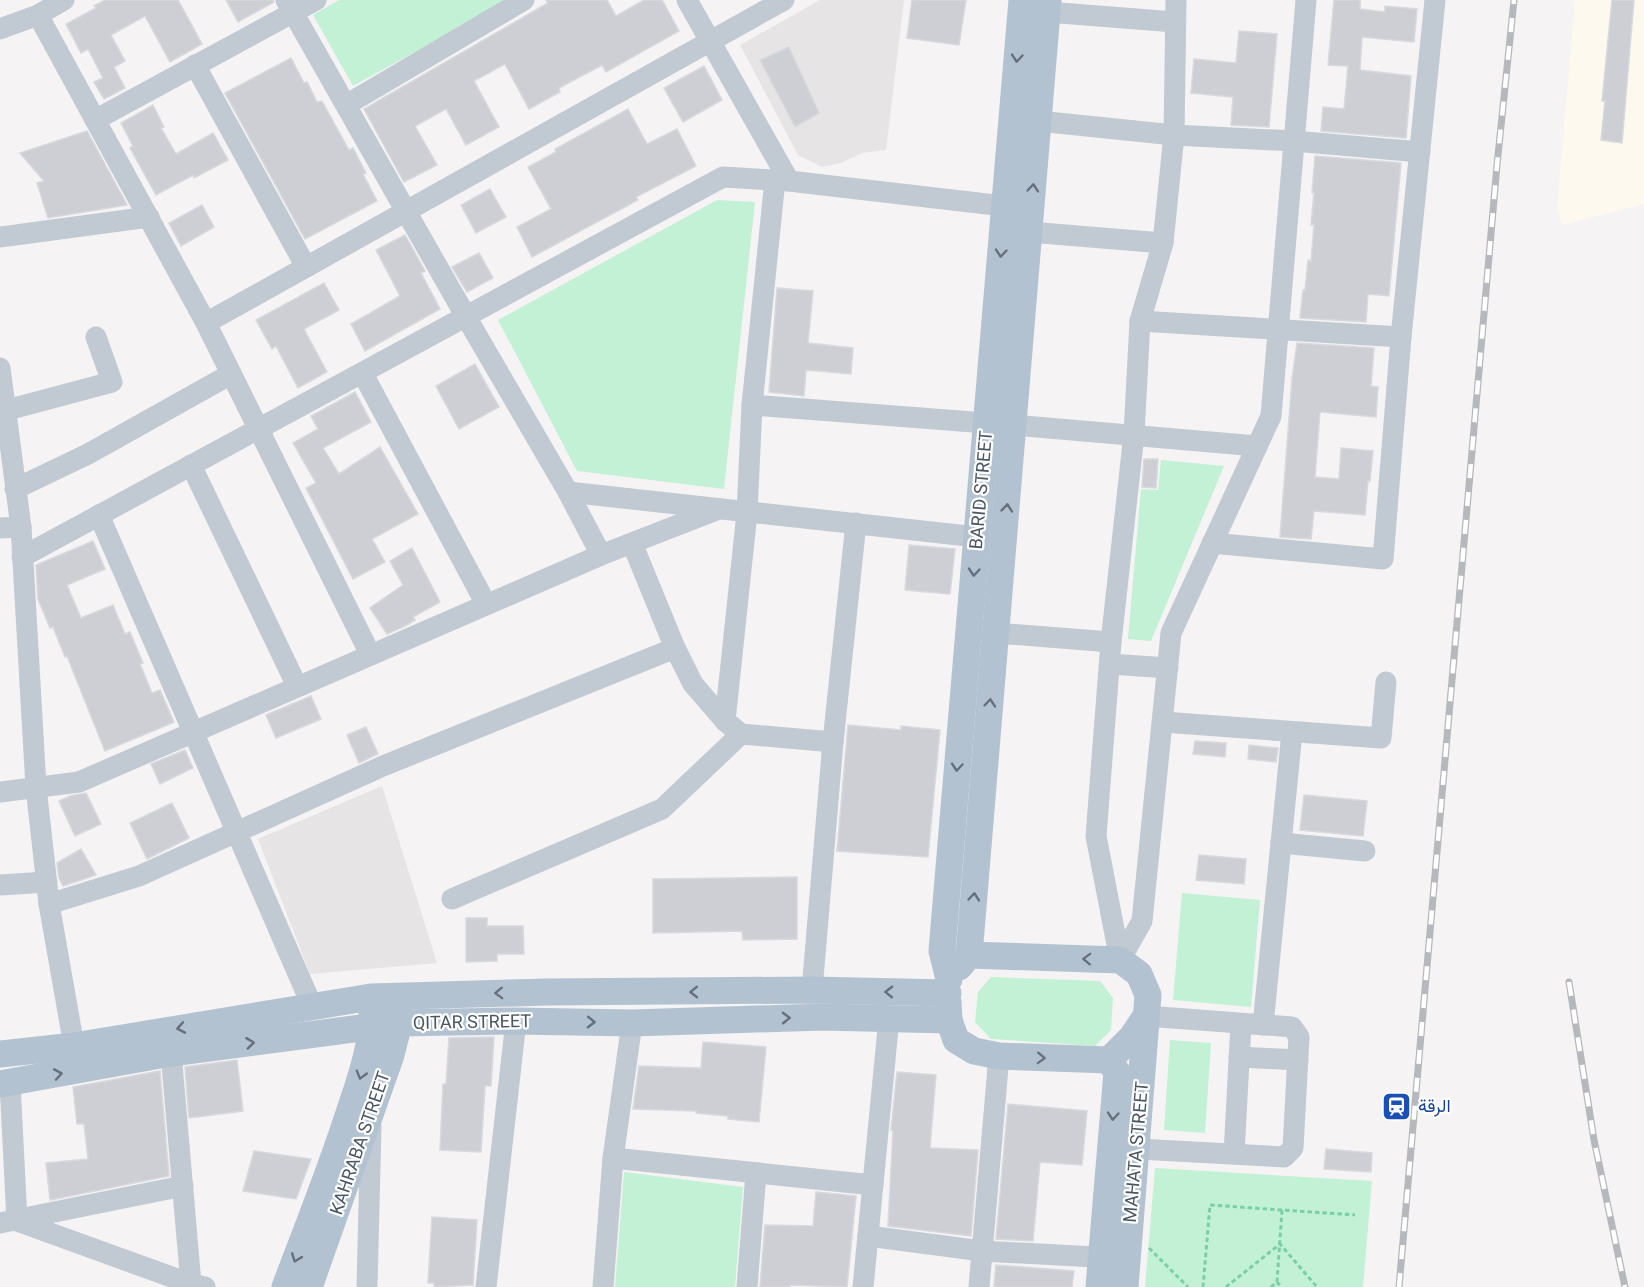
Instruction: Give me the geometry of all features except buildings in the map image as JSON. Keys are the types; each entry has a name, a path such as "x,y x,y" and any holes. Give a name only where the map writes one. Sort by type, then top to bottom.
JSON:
{"main road":[{"name":"BARID STREET","path":"999,1056 974,1051 956,1040 942,951 1022,0"},
{"name":"BARID STREET","path":"969,955 1048,6"},
{"path":"949,997 969,955 1120,960"},
{"name":"MAHATA STREET","path":"1120,960 1139,974 1148,995 1124,1148"},
{"name":"QITAR STREET","path":"0,1054 74,1046 371,997 548,992 812,990 949,997"},
{"path":"548,992 551,1022"},
{"path":"643,1022 653,993"},
{"name":"KAHRABA STREET","path":"309,1287 391,1055 399,1023 398,996"},
{"name":"KAHRABA STREET","path":"285,1287 336,1155 363,1073 372,1027 371,997"},
{"name":"QITAR STREET","path":"5,1084 171,1053 399,1023 889,1018 949,997"},
{"path":"999,1056 1109,1060 1132,1037 1146,1016"},
{"name":"MAHATA STREET","path":"1109,1060 1117,1072 1124,1148 1125,1287"},
{"name":"MAHATA STREET","path":"1099,1287 1124,1253"}],"street":[{"path":"0,28 38,15 64,0"},
{"path":"95,120 195,65 289,7 316,0"},
{"path":"346,105 525,0"},
{"path":"452,899 662,809 731,741 752,405 782,180 687,0"},
{"path":"206,322 784,0"},
{"path":"1120,960 1096,836 1112,642 1134,434 1140,321 1163,243 1174,135 1176,0"},
{"path":"1120,960 1142,921 1171,633 1271,416 1306,0"},
{"path":"1212,543 1383,559 1401,337 1435,0"},
{"path":"1048,6 1175,22"},
{"path":"289,7 602,555"},
{"path":"38,15 206,322 370,654"},
{"path":"195,65 306,267"},
{"path":"1038,121 1174,135 1294,141 1420,152"},
{"path":"22,557 723,177 782,180 1004,206"},
{"path":"0,237 149,217"},
{"path":"1029,232 1163,243"},
{"path":"1140,321 1401,337"},
{"path":"3,410 112,382 96,337"},
{"path":"0,368 3,410 15,489 10,528 22,557 36,786 49,904 74,1046"},
{"path":"15,489 88,454 231,374"},
{"path":"363,374 486,604"},
{"path":"752,405 986,423"},
{"path":"1014,424 1257,446"},
{"path":"191,465 297,686"},
{"path":"568,492 976,537"},
{"path":"0,792 79,782 486,604 719,509"},
{"path":"99,515 312,1006"},
{"path":"812,990 833,742 856,523"},
{"path":"632,543 675,648 693,684 733,728 833,742"},
{"path":"996,633 1112,642"},
{"path":"49,904 139,876 383,766 675,648"},
{"path":"1110,664 1168,668"},
{"path":"1162,722 1381,738 1386,682"},
{"path":"1263,1025 1292,732"},
{"path":"1281,843 1365,851"},
{"path":"0,885 47,882"},
{"path":"1124,1148 1284,1157 1293,1148 1299,1037 1292,1027 1146,1016"},
{"path":"863,1287 889,1018"},
{"path":"486,1287 516,1021"},
{"path":"603,1287 613,1158 643,1022"},
{"path":"1234,1154 1241,1024"},
{"path":"8,1222 198,1286 183,1186 171,1053"},
{"path":"979,1287 999,1056"},
{"path":"1239,1056 1298,1060"},
{"path":"5,1084 8,1222"},
{"path":"367,1287 371,1113"},
{"path":"613,1158 873,1185"},
{"path":"747,1287 756,1173"},
{"path":"8,1222 183,1186"},
{"path":"868,1236 982,1251 1124,1253"}],"path":[{"path":"1203,1287 1210,1205 1355,1215"},
{"path":"1281,1287 1277,1282 1282,1210"},
{"path":"1226,1287 1280,1244"},
{"path":"1280,1244 1317,1287"},
{"path":"1124,1253 1188,1287"},
{"path":"1271,1287 1277,1282"}],"shaded area":[{"path":"820,0 904,0 886,150 862,153 841,163 822,167 798,155 740,45"},
{"path":"1575,0 1644,0 1644,204 1562,225 1557,208"},
{"path":"382,786 437,963 310,974 258,839"}],"green space":[{"path":"339,0 509,0 353,86 313,15"},
{"path":"717,200 755,202 724,489 577,471 498,320"},
{"path":"1161,460 1224,466 1151,641 1128,639 1141,489 1158,490"},
{"path":"1182,893 1260,900 1251,1007 1173,1000"},
{"path":"991,977 1100,981 1113,998 1111,1030 1095,1046 991,1039 975,1022 978,992"},
{"path":"1170,1040 1211,1043 1205,1133 1164,1130"},
{"path":"1155,1168 1372,1181 1363,1287 1145,1287"},
{"path":"624,1172 743,1187 735,1287 615,1287"}],"railway":[{"path":"1399,1287 1497,165 1514,0"},
{"path":"1569,982 1594,1140 1625,1287"}],"place":[{"name":"الرقة","path":"1397,1106"}]}
